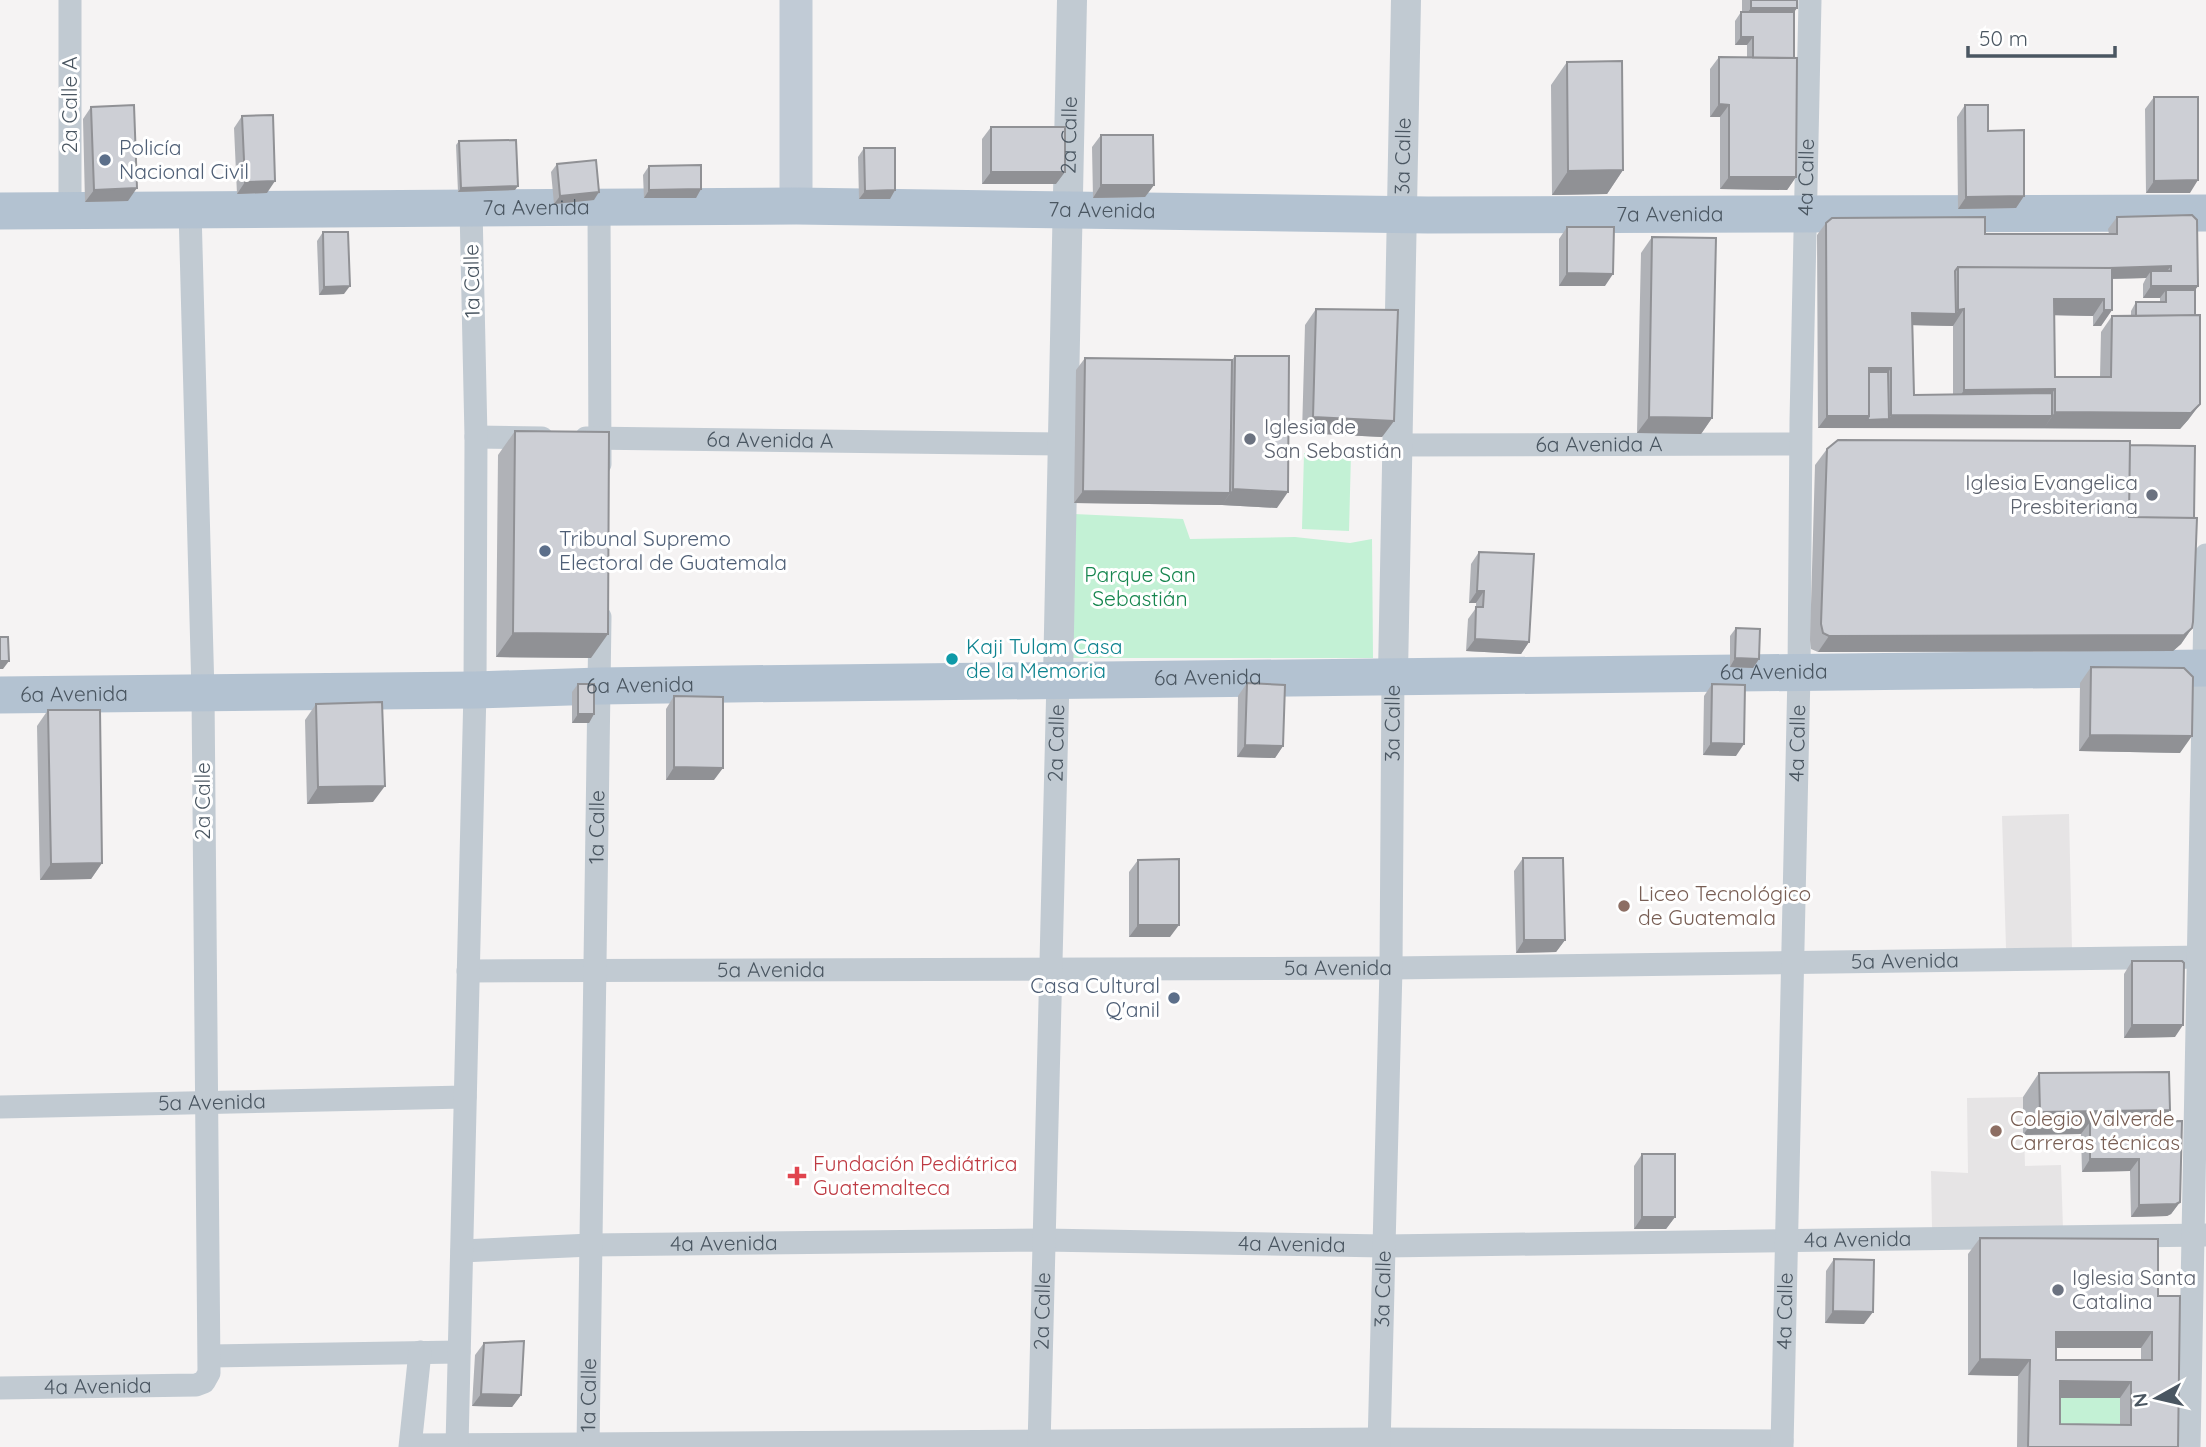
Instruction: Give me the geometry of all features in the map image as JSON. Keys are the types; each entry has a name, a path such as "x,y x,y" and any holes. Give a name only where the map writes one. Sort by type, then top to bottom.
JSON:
{"main road":[{"path":"796,0 796,206"},
{"name":"7a Avenida","path":"0,211 796,206 1402,215 2206,213"},
{"name":"6a Avenida","path":"0,695 475,691 600,686 1393,674 2205,668"}],"street":[{"name":"2a Calle A","path":"70,0 70,211"},
{"name":"2a Calle","path":"1039,1445 1072,0"},
{"name":"3a Calle","path":"1379,1443 1391,968 1393,674 1406,0"},
{"name":"4a Calle","path":"1782,1444 1810,0"},
{"path":"599,207 600,479"},
{"name":"1a Calle","path":"457,1446 475,691 476,437 471,208"},
{"name":"2a Calle","path":"190,210 203,693 209,1356 209,1373 204,1382 196,1385"},
{"name":"6a Avenida A","path":"476,437 1063,444"},
{"name":"6a Avenida A","path":"1398,445 1800,444"},
{"path":"2189,1447 2200,1235 2206,555"},
{"name":"1a Calle","path":"588,1446 600,599"},
{"name":"5a Avenida","path":"468,971 1051,967 1391,968 2202,957"},
{"name":"5a Avenida","path":"0,1107 465,1097"},
{"name":"4a Avenida","path":"462,1251 591,1245 1044,1240 1384,1246 2200,1235"},
{"path":"421,1352 410,1446 1782,1444"},
{"path":"209,1356 459,1352"},
{"name":"4a Avenida","path":"0,1388 196,1385"}],"shaded area":[{"path":"2069,814 2072,949 2006,948 2002,816"},
{"name":"Colegio Valverde Carreras técnicas","path":"2023,1097 2025,1166 2061,1165 2063,1230 1932,1228 1931,1171 1968,1173 1967,1098"}],"green space":[{"path":"1304,453 1351,454 1349,531 1302,529"},
{"name":"Parque San Sebastián","path":"1074,514 1183,519 1190,539 1295,537 1350,543 1372,539 1373,658 1071,658"},
{"path":"2049,1398 2120,1398 2120,1441 2049,1441"}],"building":[{"path":"1751,0 1797,0 1797,8 1751,8"},
{"path":"1741,12 1794,12 1794,58 1753,58 1753,37 1741,37"},
{"path":"1719,57 1797,58 1796,177 1729,177 1729,105 1719,104"},
{"path":"1622,61 1623,170 1568,171 1567,62"},
{"path":"2154,97 2198,97 2198,180 2154,181"},
{"name":"Policía Nacional Civil","path":"134,105 137,188 94,190 91,107"},
{"path":"1965,105 1988,105 1988,131 2024,130 2024,196 1966,197"},
{"path":"273,115 275,181 245,182 242,116"},
{"path":"991,127 1065,127 1065,172 991,172"},
{"path":"1101,135 1153,135 1154,185 1101,185"},
{"path":"516,140 518,186 461,188 459,141"},
{"path":"864,148 895,148 895,190 865,191"},
{"path":"596,160 599,192 560,196 557,164"},
{"path":"701,165 701,189 649,190 649,166"},
{"path":"2192,215 2197,220 2198,286 2151,286 2151,271 2171,271 2171,266 1958,267 1955,271 1956,314 1912,313 1914,395 2052,393 2052,416 1891,415 1891,368 1869,368 1869,416 1827,416 1826,223 1832,218 1985,217 1985,234 2117,234 2117,217"},
{"path":"1567,227 1614,227 1613,274 1567,273"},
{"path":"323,232 348,232 350,286 324,287"},
{"path":"1652,237 1716,238 1712,418 1649,417"},
{"path":"1958,267 2112,268 2112,310 2104,310 2104,299 2054,299 2055,377 2111,377 2112,316 2200,315 2200,404 2191,413 2055,412 2055,389 1964,390 1964,309 1958,310"},
{"path":"2166,290 2195,290 2195,315 2136,316 2136,302 2166,302"},
{"path":"1316,309 1398,310 1394,421 1313,417"},
{"name":"Iglesia de San Sebastián","path":"1235,356 1289,356 1288,492 1233,489"},
{"path":"1085,358 1232,360 1230,493 1083,491"},
{"path":"1869,372 1888,372 1889,419 1867,420"},
{"name":"Tribunal Supremo Electoral de Guatemala","path":"515,431 609,432 608,634 513,633"},
{"path":"1838,440 2130,441 2129,517 2197,518 2192,628 2184,635 1829,636 1823,633 1821,624 1827,449"},
{"name":"Iglesia Evangelica Presbiteriana","path":"2130,445 2195,446 2194,518 2129,517"},
{"path":"1479,552 1534,554 1529,642 1475,639 1476,607 1483,607 1484,591 1477,591"},
{"path":"1736,628 1760,629 1759,659 1735,658"},
{"path":"0,637 8,637 9,661 0,661"},
{"path":"2091,667 2184,668 2193,677 2192,736 2090,735"},
{"path":"1247,683 1285,685 1283,746 1245,745"},
{"path":"578,684 594,684 594,714 578,714"},
{"path":"1712,684 1745,685 1744,744 1711,743"},
{"path":"674,696 723,697 723,768 674,767"},
{"path":"382,702 385,786 318,787 316,704"},
{"path":"48,710 100,710 102,863 51,864"},
{"path":"1523,858 1563,858 1565,940 1524,940"},
{"path":"1179,859 1179,925 1138,925 1138,860"},
{"path":"2132,961 2184,963 2183,1025 2132,1025"},
{"path":"2169,1072 2170,1110 2040,1112 2039,1073"},
{"path":"2182,1121 2180,1202 2176,1204 2139,1205 2139,1159 2090,1159 2090,1122"},
{"path":"1642,1154 1675,1154 1675,1217 1642,1217"},
{"path":"1980,1238 2158,1239 2158,1296 2180,1296 2178,1447 2028,1447 2030,1360 1980,1359","holes":["2056,1332 2152,1332 2152,1360 2056,1360","2060,1381 2131,1382 2131,1425 2060,1424"]},
{"path":"1834,1259 1874,1260 1873,1312 1833,1311"},
{"path":"524,1341 521,1395 481,1394 484,1343"}],"place":[{"name":"Policía Nacional Civil","path":"105,160"},
{"name":"Iglesia de San Sebastián","path":"1250,439"},
{"name":"Iglesia Evangelica Presbiteriana","path":"2152,495"},
{"name":"Tribunal Supremo Electoral de Guatemala","path":"545,551"},
{"name":"Kaji Tulam Casa de la Memoria","path":"952,659"},
{"name":"Liceo Tecnológico de Guatemala","path":"1624,906"},
{"name":"Casa Cultural Q'anil","path":"1174,998"},
{"name":"Colegio Valverde Carreras técnicas","path":"1996,1131"},
{"name":"Fundación Pediátrica Guatemalteca","path":"797,1176"},
{"name":"Iglesia Santa Catalina","path":"2058,1290"}]}
